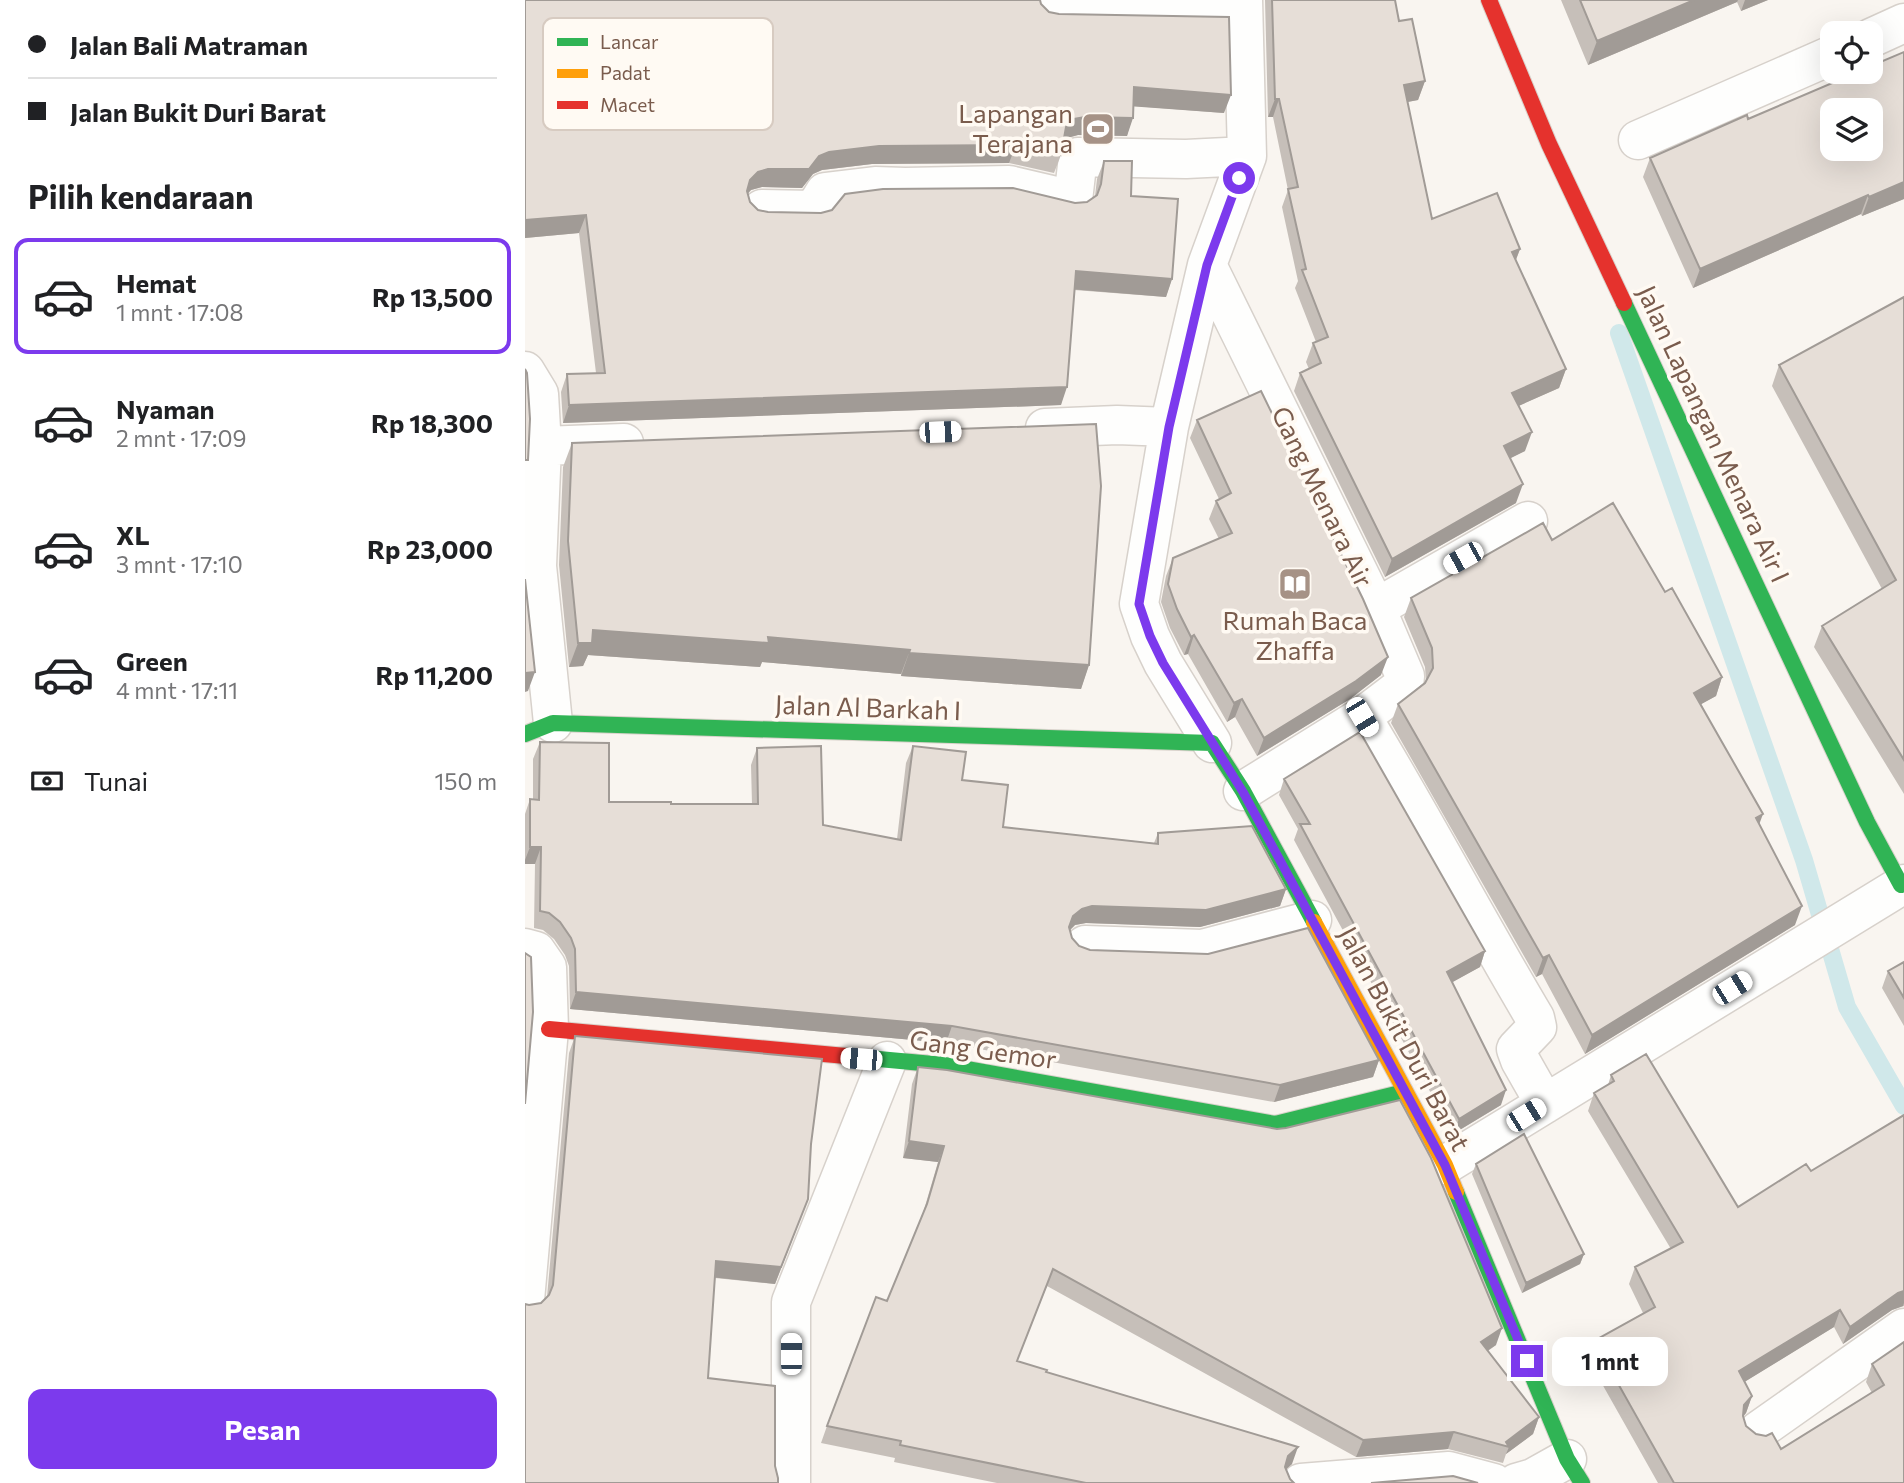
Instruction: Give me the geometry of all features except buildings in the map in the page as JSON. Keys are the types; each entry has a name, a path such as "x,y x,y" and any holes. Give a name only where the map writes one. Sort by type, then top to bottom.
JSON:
{"street":[{"name":"Jalan Lapangan Menara Air I","path":"1489,0 1549,144 1867,822 1903,884"},
{"path":"1053,11 1243,7 1247,156 1207,265 1169,427 1139,604 1163,663 1212,743"},
{"path":"1883,33 1904,23"},
{"path":"1638,140 1820,60"},
{"path":"762,209 814,210 825,192 875,186 1009,185 1073,200 1078,157 1186,159 1247,156"},
{"name":"Gang Menara Air","path":"1207,265 1376,608 1405,676 1404,685 1362,717 1243,792"},
{"path":"525,371 539,394 542,446 537,566 539,728"},
{"path":"1008,430 1117,425 1169,427"},
{"path":"542,446 652,443"},
{"path":"1376,608 1528,521"},
{"path":"1362,717 1420,812 1480,927 1535,1018 1537,1027 1516,1049 1545,1104"},
{"name":"Jalan Al Barkah I","path":"539,728 1212,743"},
{"name":"Jalan Bukit Duri Barat","path":"1212,743 1243,792 1445,1165 1575,1471"},
{"path":"1445,1165 1903,884"},
{"path":"1085,945 1202,949 1312,920"},
{"path":"525,948 536,951 547,967 549,1029 525,1300"},
{"name":"Gang Gemor","path":"549,1029 944,1065 1275,1124 1404,1092"},
{"path":"791,1483 791,1303 887,1061"},
{"path":"1758,1431 1904,1328"},
{"path":"1301,1483 1448,1471 1494,1483"},
{"path":"1516,1483 1575,1471"}],"waterway":[{"path":"1619,333 1804,860 1847,1007 1904,1106"}],"traffic: fast":[{"path":"1624,303 1867,822 1901,885"},
{"path":"525,734 553,723 1212,743 1243,791 1314,922"},
{"path":"846,1056 944,1065 1275,1124 1404,1092"},
{"path":"1456,1192 1567,1459 1582,1483"}],"traffic: slow":[{"path":"1314,922 1445,1165 1456,1192"}],"traffic: jam":[{"path":"1489,0 1549,144 1624,303"},
{"path":"549,1029 846,1056"}],"place":[{"name":"Lapangan Terajana","path":"1098,129"},
{"name":"Rumah Baca Zhaffa","path":"1295,584"}],"route":[{"path":"1239,178 1207,265 1169,427 1139,604 1163,663 1243,792 1445,1165 1527,1361"}]}
